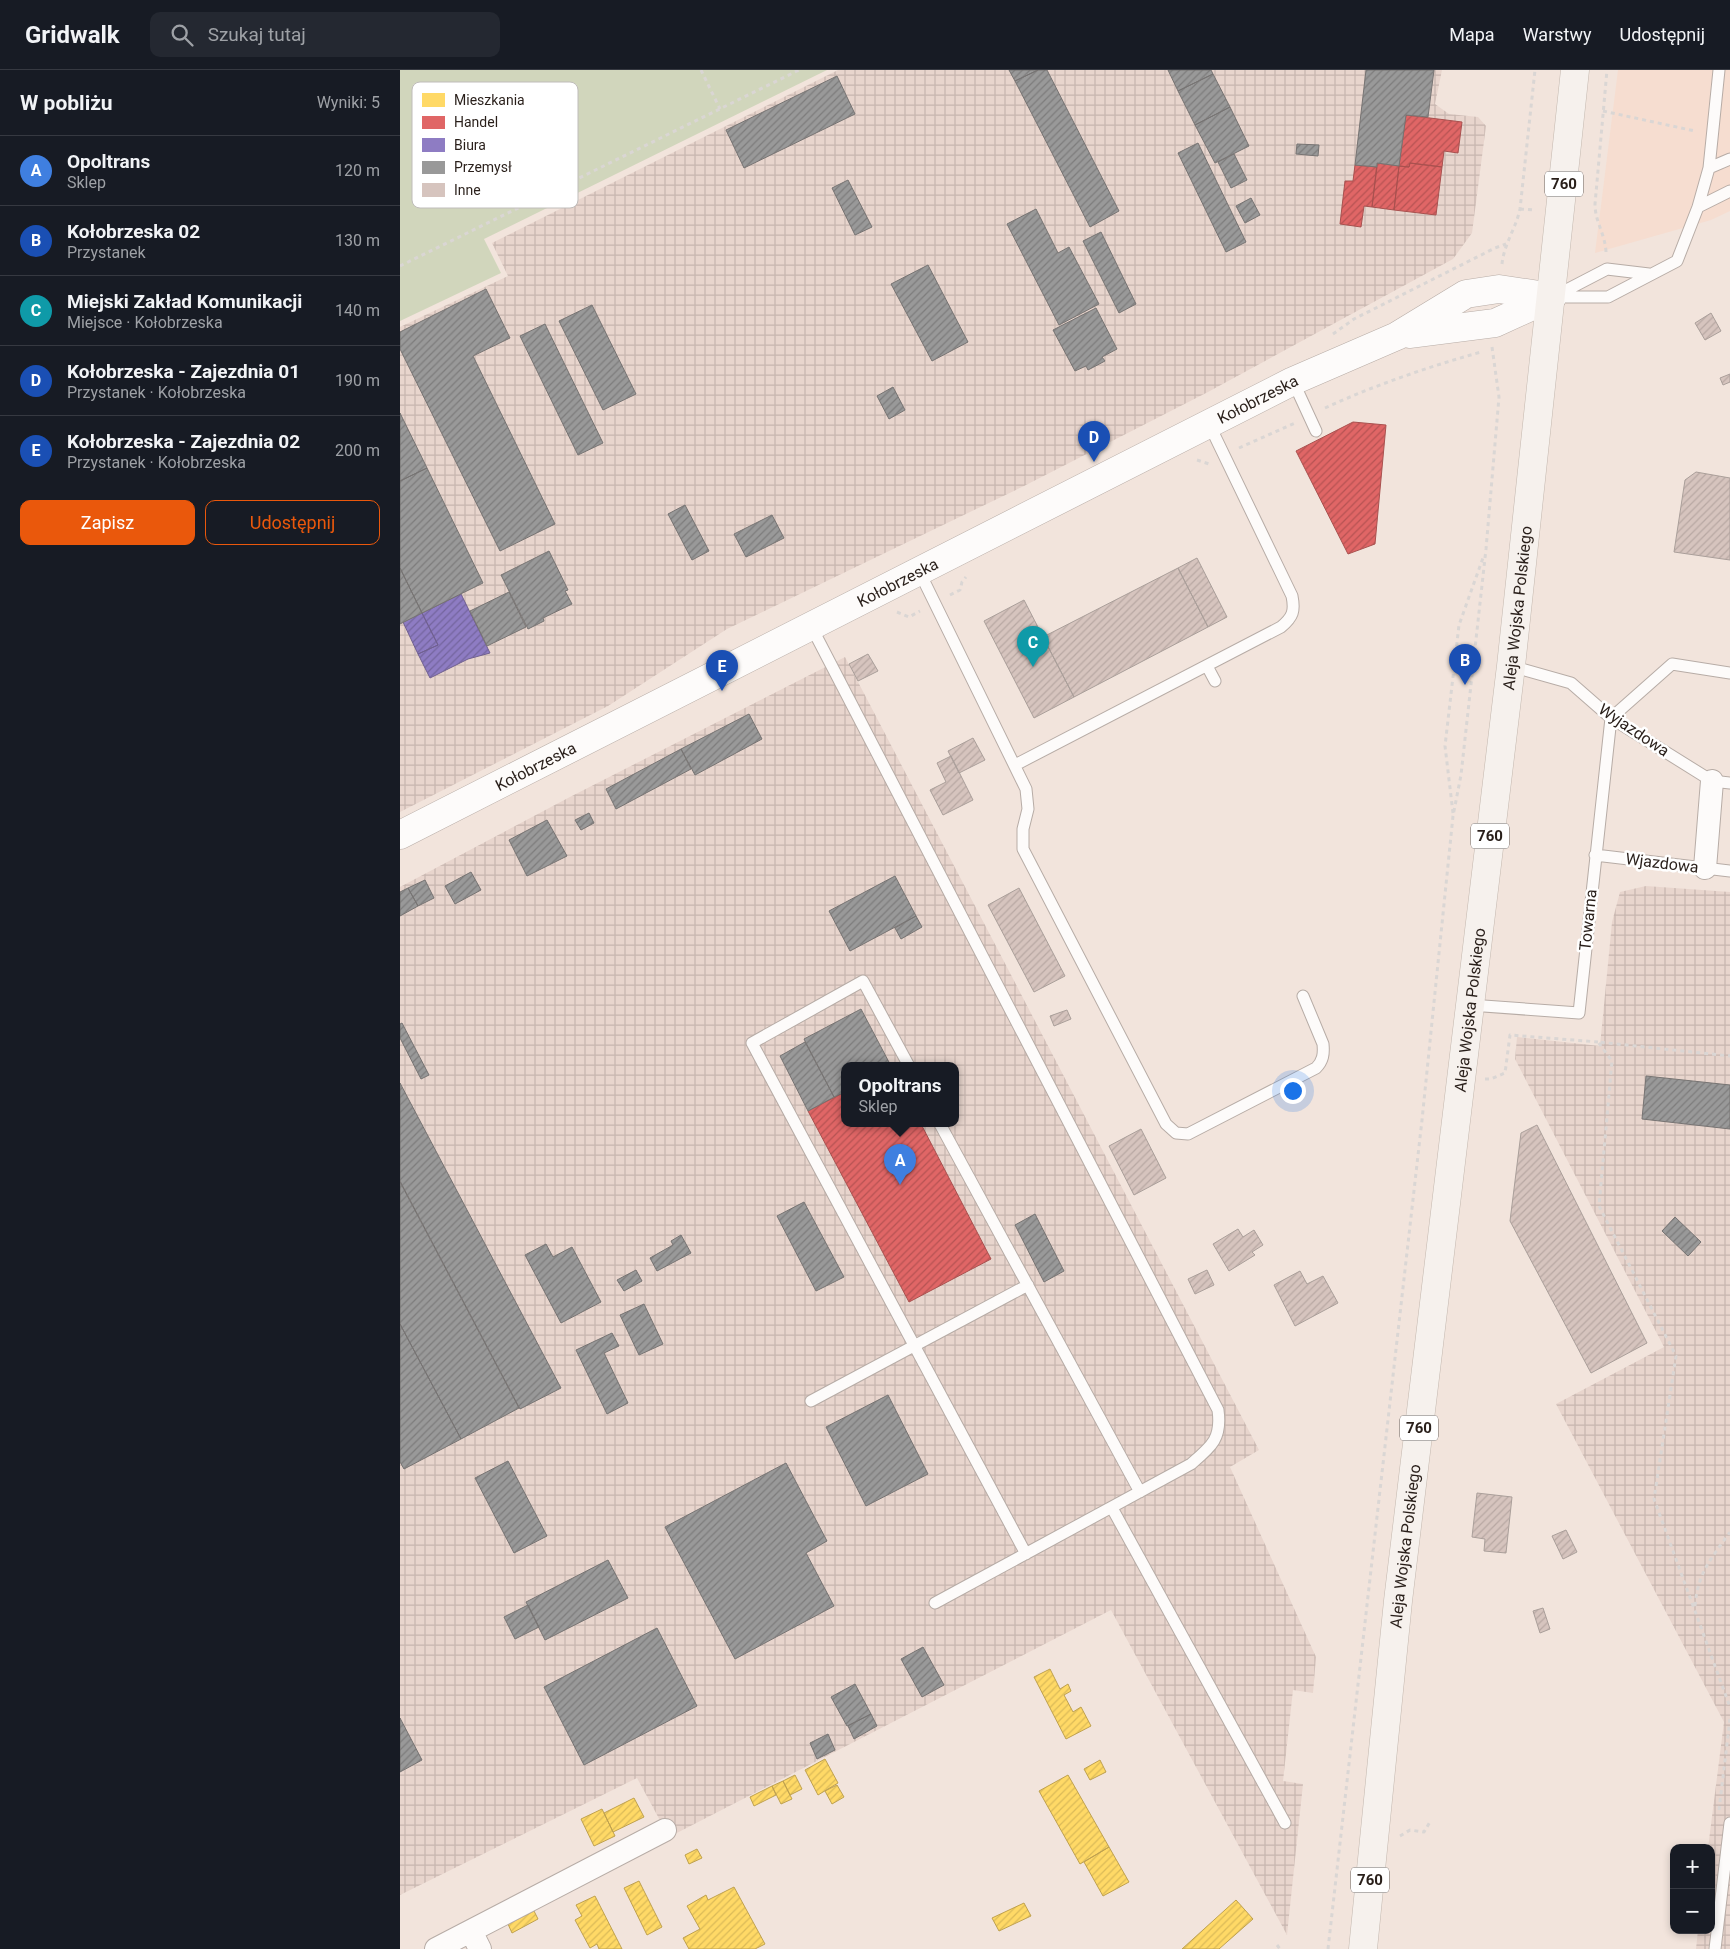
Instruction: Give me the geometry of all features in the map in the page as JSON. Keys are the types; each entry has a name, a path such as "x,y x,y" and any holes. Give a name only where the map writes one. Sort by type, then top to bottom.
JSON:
{"main road":[{"name":"Aleja Wojska Polskiego","path":"1363,1949 1398,1601 1511,666 1575,70"}],"street":[{"name":"Kołobrzeska","path":"400,835 1293,381 1397,336 1495,323 1552,297"},
{"path":"1705,868 1721,782"},
{"path":"436,1949 475,1940 665,1830"}],"lane":[{"path":"1552,297 1608,297 1677,260 1698,207 1709,168 1719,70"},
{"path":"1709,168 1730,159"},
{"path":"1698,207 1730,191"},
{"path":"1552,297 1607,269 1649,274"},
{"path":"1293,381 1316,431"},
{"path":"1015,765 1281,627 1293,616 1292,596 1209,424"},
{"path":"919,572 1026,788 1028,809 1023,829 1023,849 1166,1124 1176,1133 1188,1134 1316,1068 1322,1062 1323,1044 1303,996"},
{"path":"810,626 1218,1410 1220,1426 1211,1447 1191,1464 935,1603"},
{"path":"1611,718 1672,664 1730,673"},
{"path":"1207,666 1215,681"},
{"name":"Wyjazdowa","path":"1511,666 1571,683 1611,718 1721,782"},
{"name":"Towarna","path":"1470,1006 1579,1013 1611,718"},
{"name":"Wjazdowa","path":"1595,855 1730,871"},
{"path":"907,1062 863,981 752,1043 1026,1554"},
{"path":"942,1127 1140,1492"},
{"path":"810,1401 1028,1285"},
{"path":"1112,1508 1285,1823"},
{"path":"1715,1949 1730,1823"}],"path":[{"path":"701,70 720,109"},
{"path":"578,179 799,70"},
{"path":"1502,256 1518,218 1535,70"},
{"path":"1607,70 1595,215 1605,239 1607,269"},
{"path":"1603,111 1712,134"},
{"path":"400,266 518,208"},
{"path":"1328,1949 1427,1072 1453,816 1461,776 1486,548 1500,397 1492,350"},
{"path":"1453,816 1445,746 1459,625 1486,548"},
{"path":"1427,1072 1491,1079 1504,1073 1510,1035 1730,1056 1730,1054"},
{"path":"1598,1042 1612,1061 1599,1206 1676,1356 1654,1499 1730,1707"},
{"path":"1694,1610 1696,1588 1705,1567 1730,1532"},
{"path":"1718,1814 1730,1719"},
{"path":"1277,1945 1280,1949"}],"shaded area":[{"path":"838,70 1442,70 1435,104 1449,114 1478,117 1486,126 1472,233 1453,259 1208,392 1024,486 727,629 608,706 400,812 400,327 508,276 492,243 562,208 578,208 578,200"},
{"path":"1618,70 1730,70 1730,211 1711,220 1595,253"},
{"path":"845,657 1259,1450 1230,1467 1316,1657 1313,1693 1293,1690 1283,1781 1303,1784 1287,1935 1111,1610 669,1837 637,1778 400,1895 400,887 568,798"},
{"path":"1646,886 1730,892 1730,1949 1696,1949 1698,1934 1715,1934 1715,1844 1709,1844 1724,1722 1556,1404 1664,1347 1515,1059 1517,1037 1600,1046 1612,922 1620,892"}],"green space":[{"path":"400,70 827,70 578,193 578,82 412,82 412,208 547,208 484,239 501,273 400,321"}],"building: Mieszkania":[{"path":"1050,1669 1060,1689 1068,1684 1071,1691 1064,1695 1073,1712 1081,1707 1091,1726 1066,1739 1034,1677"},
{"path":"825,1759 838,1783 818,1795 805,1770"},
{"path":"1100,1760 1106,1772 1090,1780 1084,1769"},
{"path":"795,1775 802,1789 790,1795 783,1781"},
{"path":"1068,1775 1109,1847 1080,1864 1039,1791"},
{"path":"783,1781 792,1799 781,1804 772,1786"},
{"path":"837,1785 844,1797 832,1804 825,1791"},
{"path":"772,1786 776,1795 754,1806 750,1797"},
{"path":"634,1798 644,1817 613,1832 604,1813"},
{"path":"602,1809 615,1836 594,1846 581,1819"},
{"path":"1109,1847 1129,1882 1103,1896 1084,1862"},
{"path":"697,1849 702,1858 689,1864 685,1855"},
{"path":"639,1881 662,1927 647,1935 624,1888"},
{"path":"734,1887 765,1944 755,1949 689,1949 683,1938 700,1929 687,1906 706,1895 708,1900"},
{"path":"595,1896 622,1949 599,1949 597,1944 590,1948 575,1920 582,1916 576,1905"},
{"path":"1236,1900 1253,1919 1219,1949 1182,1949"},
{"path":"1024,1903 1031,1916 999,1931 992,1918"},
{"path":"534,1911 538,1919 512,1933 508,1924"}],"building: Handel":[{"path":"1406,115 1462,122 1458,153 1444,151 1442,167 1410,163 1409,167 1399,166"},
{"path":"1377,163 1399,166 1394,210 1372,207"},
{"path":"1410,163 1442,167 1436,215 1394,210 1399,166 1409,167"},
{"path":"1355,165 1377,167 1372,207 1364,206 1361,227 1340,224 1345,181 1353,181"},
{"path":"1353,422 1386,425 1375,544 1348,554 1296,451"},
{"path":"841,1094 841,1127 923,1127 991,1259 909,1302 808,1111"}],"building: Biura":[{"path":"461,594 490,653 468,659 430,678 418,654 438,645 422,613"},
{"path":"422,613 438,645 418,654 403,622"}],"building: Przemysł":[{"path":"1009,70 1038,70 1015,81"},
{"path":"1038,70 1047,70 1119,211 1090,227 1015,81"},
{"path":"1168,70 1211,70 1213,74 1178,91"},
{"path":"1366,70 1434,70 1428,117 1406,115 1399,166 1377,163 1377,167 1355,165"},
{"path":"1213,74 1230,107 1195,125 1178,91"},
{"path":"837,76 855,114 744,168 726,130"},
{"path":"1230,107 1249,146 1215,163 1195,125"},
{"path":"1198,143 1246,242 1226,252 1178,153"},
{"path":"1297,144 1319,145 1318,156 1296,154"},
{"path":"1234,154 1247,180 1231,188 1218,162"},
{"path":"848,180 872,227 855,235 832,188"},
{"path":"1251,198 1260,215 1245,223 1236,206"},
{"path":"1036,209 1058,253 1069,247 1099,304 1059,325 1007,224"},
{"path":"1101,232 1136,304 1119,313 1083,241"},
{"path":"928,265 968,342 932,361 891,284"},
{"path":"486,289 510,338 473,356 555,524 500,551 400,349 400,332"},
{"path":"592,305 636,394 603,410 559,321"},
{"path":"1096,308 1117,349 1102,357 1105,361 1088,370 1086,366 1075,371 1053,330"},
{"path":"545,324 603,443 578,455 520,336"},
{"path":"893,387 905,410 889,419 877,396"},
{"path":"400,413 427,468 400,481"},
{"path":"427,468 483,583 422,613 400,568 400,481"},
{"path":"685,505 709,551 692,560 668,514"},
{"path":"772,515 784,538 746,557 734,534"},
{"path":"549,551 568,590 565,591 572,604 543,618 544,621 528,629 501,575"},
{"path":"400,568 422,613 400,624"},
{"path":"509,592 526,627 487,646 470,611"},
{"path":"749,714 762,739 695,775 681,749"},
{"path":"681,749 691,769 616,809 606,789"},
{"path":"589,813 594,823 581,830 575,820"},
{"path":"547,820 567,856 527,876 509,840"},
{"path":"471,872 481,890 455,904 445,886"},
{"path":"895,876 916,916 850,951 829,911"},
{"path":"425,880 434,898 418,906 408,888"},
{"path":"408,888 418,906 400,916 400,892"},
{"path":"916,916 922,927 901,939 895,928"},
{"path":"861,1009 889,1062 841,1062 841,1094 834,1097 804,1039"},
{"path":"402,1023 429,1075 421,1079 400,1038 400,1024"},
{"path":"805,1042 834,1097 808,1111 780,1056"},
{"path":"1646,1076 1730,1085 1730,1129 1642,1119"},
{"path":"400,1083 561,1388 520,1409 400,1181"},
{"path":"400,1182 519,1408 461,1439 400,1324"},
{"path":"804,1202 844,1277 816,1291 777,1216"},
{"path":"1035,1214 1064,1271 1044,1282 1015,1225"},
{"path":"1675,1217 1701,1242 1688,1256 1662,1231"},
{"path":"681,1235 691,1253 657,1271 650,1258 673,1245 671,1241"},
{"path":"546,1244 553,1257 572,1247 601,1302 561,1323 525,1255"},
{"path":"636,1270 642,1281 624,1291 617,1280"},
{"path":"644,1304 663,1344 639,1355 620,1315"},
{"path":"400,1324 461,1439 404,1469 400,1462"},
{"path":"612,1333 619,1346 604,1353 628,1403 607,1414 576,1350"},
{"path":"888,1395 928,1474 866,1506 826,1427"},
{"path":"508,1461 547,1536 514,1553 475,1478"},
{"path":"786,1463 827,1541 806,1553 834,1606 735,1659 665,1527"},
{"path":"608,1560 628,1598 545,1640 526,1602"},
{"path":"528,1605 539,1627 515,1639 504,1617"},
{"path":"657,1628 697,1706 584,1765 544,1687"},
{"path":"923,1647 944,1685 922,1697 901,1659"},
{"path":"855,1684 871,1714 847,1726 831,1697"},
{"path":"871,1714 877,1726 854,1739 848,1726"},
{"path":"400,1718 422,1760 400,1772"},
{"path":"828,1734 835,1750 817,1759 810,1743"}],"building: Inne":[{"path":"1711,313 1721,331 1705,340 1695,323"},
{"path":"1730,374 1730,382 1723,385 1720,378"},
{"path":"1696,472 1730,478 1730,560 1674,552 1685,480"},
{"path":"1197,558 1227,617 1208,627 1178,568"},
{"path":"1178,568 1208,627 1074,697 1043,637"},
{"path":"1024,600 1074,697 1034,718 984,621"},
{"path":"868,654 878,671 858,681 849,664"},
{"path":"973,738 985,760 959,773 948,751"},
{"path":"951,756 973,800 943,815 930,790 946,782 937,763"},
{"path":"1019,888 1065,976 1034,992 988,905"},
{"path":"1067,1010 1071,1019 1054,1026 1050,1016"},
{"path":"1537,1125 1647,1343 1591,1373 1510,1221 1521,1133"},
{"path":"1141,1129 1166,1178 1134,1195 1109,1146"},
{"path":"1238,1229 1243,1237 1254,1230 1263,1245 1252,1252 1255,1255 1229,1271 1213,1244"},
{"path":"1207,1270 1214,1285 1195,1294 1188,1279"},
{"path":"1300,1271 1307,1284 1323,1276 1338,1303 1295,1326 1274,1285"},
{"path":"1477,1493 1512,1497 1506,1553 1484,1551 1485,1539 1472,1537"},
{"path":"1566,1530 1577,1552 1563,1559 1552,1536"},
{"path":"1543,1608 1550,1629 1540,1633 1533,1611"}],"place":[{"name":"Kołobrzeska - Zajezdnia 01","path":"1094,462"},
{"name":"Miejski Zakład Komunikacji","path":"1033,667"},
{"name":"Kołobrzeska 02","path":"1465,685"},
{"name":"Kołobrzeska - Zajezdnia 02","path":"722,691"},
{"name":"Opoltrans","path":"900,1185"}]}
